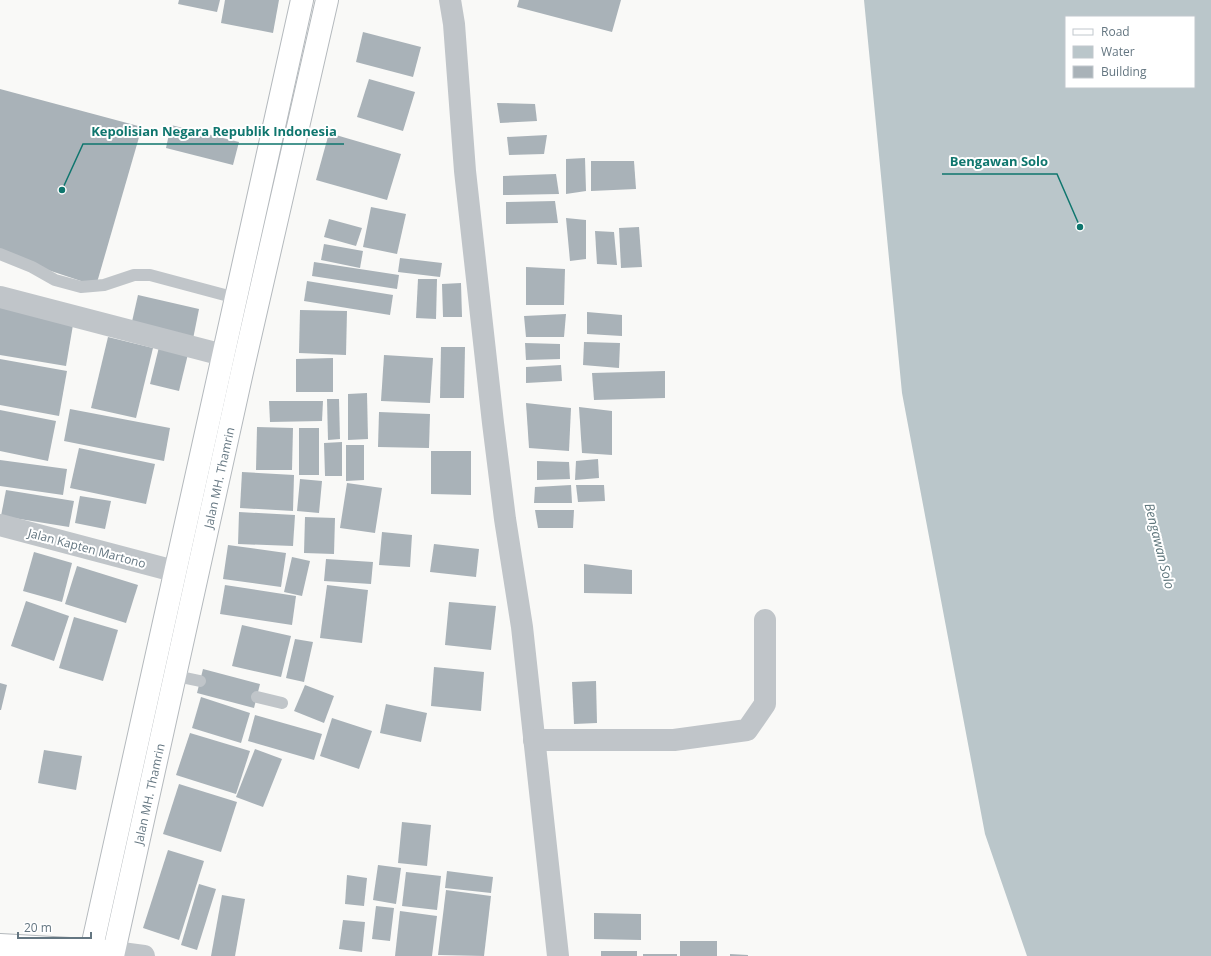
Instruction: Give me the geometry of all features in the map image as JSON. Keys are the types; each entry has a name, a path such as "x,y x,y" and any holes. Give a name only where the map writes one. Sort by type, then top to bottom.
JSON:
{"main road":[{"name":"Jalan MH. Thamrin","path":"91,953 302,0"},
{"name":"Jalan MH. Thamrin","path":"114,954 197,583 256,308 327,0"},
{"path":"263,176 285,182"},
{"path":"174,574 197,583"},
{"path":"0,945 114,954"}],"street":[{"path":"450,0 454,24 465,171 493,423 504,519 522,627 558,956"},
{"path":"0,296 223,355"},
{"path":"235,301 256,308"},
{"name":"Jalan Kapten Martono","path":"0,525 174,574"},
{"path":"534,740 674,740 748,730 765,704 765,620"},
{"path":"114,954 144,956"}],"lane":[{"path":"0,254 32,266 55,280 81,287 104,285 134,275 150,275 235,301"},
{"path":"176,676 200,681"},
{"path":"256,697 282,703"}],"water":[{"path":"864,0 1211,0 1211,956 1027,956 985,834 902,393"}],"building":[{"path":"179,0 220,0 217,12 178,4"},
{"path":"225,0 279,0 273,33 221,23"},
{"path":"519,0 621,0 612,32 517,7"},
{"path":"363,32 421,47 413,77 356,62"},
{"path":"369,79 415,92 403,131 357,117"},
{"path":"0,89 142,127 96,286 0,254"},
{"path":"497,103 535,104 537,121 500,123"},
{"path":"171,125 239,142 233,165 166,148"},
{"path":"329,133 401,154 387,200 316,180"},
{"path":"547,135 544,154 509,155 507,137"},
{"path":"585,158 586,191 566,194 566,159"},
{"path":"591,161 634,161 636,189 591,191"},
{"path":"556,174 559,194 503,195 503,176"},
{"path":"555,201 558,223 506,224 506,202"},
{"path":"371,207 406,214 397,254 363,247"},
{"path":"566,218 586,220 586,259 570,261"},
{"path":"329,219 362,228 356,246 324,237"},
{"path":"639,227 642,267 621,268 619,228"},
{"path":"595,231 614,232 617,265 597,264"},
{"path":"324,244 363,251 360,268 321,260"},
{"path":"400,258 442,263 440,277 398,272"},
{"path":"314,262 399,275 397,289 312,276"},
{"path":"526,267 565,269 564,305 526,305"},
{"path":"418,279 437,279 436,319 416,318"},
{"path":"307,281 393,295 390,315 304,301"},
{"path":"461,283 462,317 443,317 442,284"},
{"path":"138,295 199,309 193,339 131,326"},
{"path":"0,306 74,319 66,366 0,355"},
{"path":"300,310 347,311 346,355 299,353"},
{"path":"587,312 622,315 622,336 587,334"},
{"path":"566,314 564,337 526,337 524,316"},
{"path":"108,337 153,348 136,418 91,408"},
{"path":"584,342 620,343 619,368 583,365"},
{"path":"525,343 560,344 560,359 526,360"},
{"path":"159,347 188,354 179,391 150,384"},
{"path":"441,347 465,347 464,398 440,398"},
{"path":"384,355 433,358 430,403 381,401"},
{"path":"333,358 333,392 296,392 296,359"},
{"path":"0,359 67,371 59,416 0,405"},
{"path":"561,365 562,381 526,383 526,367"},
{"path":"665,371 665,398 594,400 592,373"},
{"path":"367,393 368,439 348,440 348,394"},
{"path":"327,399 339,399 340,439 328,440"},
{"path":"269,401 323,401 322,421 270,422"},
{"path":"526,403 571,408 569,451 529,448"},
{"path":"579,407 612,411 612,455 582,453"},
{"path":"70,409 170,428 164,461 64,441"},
{"path":"0,410 56,421 48,461 0,451"},
{"path":"379,412 430,414 429,448 378,447"},
{"path":"257,427 293,428 292,470 256,470"},
{"path":"299,428 319,428 319,475 299,475"},
{"path":"342,442 342,476 325,476 324,443"},
{"path":"346,445 364,445 364,480 346,481"},
{"path":"79,448 155,464 146,504 70,488"},
{"path":"431,451 471,451 471,495 431,494"},
{"path":"598,459 599,478 575,480 576,461"},
{"path":"0,460 67,469 63,495 0,486"},
{"path":"537,461 569,462 570,479 537,480"},
{"path":"242,472 294,475 293,511 240,508"},
{"path":"300,479 322,481 319,513 297,511"},
{"path":"347,483 382,488 375,533 340,528"},
{"path":"571,485 572,503 534,503 535,487"},
{"path":"576,485 604,485 605,501 578,502"},
{"path":"6,490 74,501 69,527 1,516"},
{"path":"80,496 111,501 105,529 75,523"},
{"path":"535,510 574,510 573,528 538,528"},
{"path":"239,512 295,515 293,546 238,544"},
{"path":"305,517 335,518 334,554 304,553"},
{"path":"382,532 412,535 410,567 379,565"},
{"path":"434,544 479,549 476,577 430,572"},
{"path":"228,545 286,553 281,587 223,579"},
{"path":"34,552 72,563 62,602 23,591"},
{"path":"292,557 310,561 302,596 284,592"},
{"path":"326,559 373,562 371,584 324,581"},
{"path":"584,564 632,570 632,594 584,593"},
{"path":"77,566 138,585 126,623 65,604"},
{"path":"225,585 296,596 292,625 220,614"},
{"path":"327,585 368,590 362,643 320,638"},
{"path":"26,601 69,616 54,661 11,646"},
{"path":"449,602 496,606 491,650 445,645"},
{"path":"74,617 118,630 103,681 59,668"},
{"path":"242,625 291,636 281,677 232,666"},
{"path":"295,639 313,642 304,682 286,678"},
{"path":"434,667 484,672 481,711 431,706"},
{"path":"203,669 260,684 254,708 197,693"},
{"path":"596,681 597,723 574,724 572,682"},
{"path":"0,683 7,685 1,710 0,710"},
{"path":"305,685 334,696 324,723 294,711"},
{"path":"201,697 250,713 241,743 192,728"},
{"path":"386,704 427,713 421,742 380,733"},
{"path":"255,715 322,734 314,760 248,741"},
{"path":"332,718 372,731 359,769 320,756"},
{"path":"190,733 250,751 236,794 176,775"},
{"path":"255,749 282,759 263,807 236,797"},
{"path":"44,750 82,756 76,790 38,783"},
{"path":"179,784 237,802 221,852 163,834"},
{"path":"402,822 431,825 427,866 398,863"},
{"path":"168,850 204,861 179,940 143,928"},
{"path":"378,865 401,868 396,904 373,900"},
{"path":"447,871 493,877 491,893 445,888"},
{"path":"406,872 441,876 437,910 402,906"},
{"path":"347,875 367,878 364,906 345,904"},
{"path":"199,884 216,889 197,950 181,945"},
{"path":"446,890 491,896 484,956 438,955"},
{"path":"222,895 245,899 235,956 211,956"},
{"path":"376,906 394,908 390,941 372,939"},
{"path":"400,911 437,916 432,956 395,956"},
{"path":"594,913 641,914 641,940 594,939"},
{"path":"343,920 365,922 362,952 339,949"},
{"path":"680,941 717,941 717,956 680,956"},
{"path":"601,951 637,951 637,956 601,956"},
{"path":"643,954 677,954 677,956 643,956"},
{"path":"730,954 748,955 748,956 730,956"}],"place":[{"name":"Kepolisian Negara Republik Indonesia","path":"62,190"},
{"name":"Bengawan Solo","path":"1080,227"}]}
